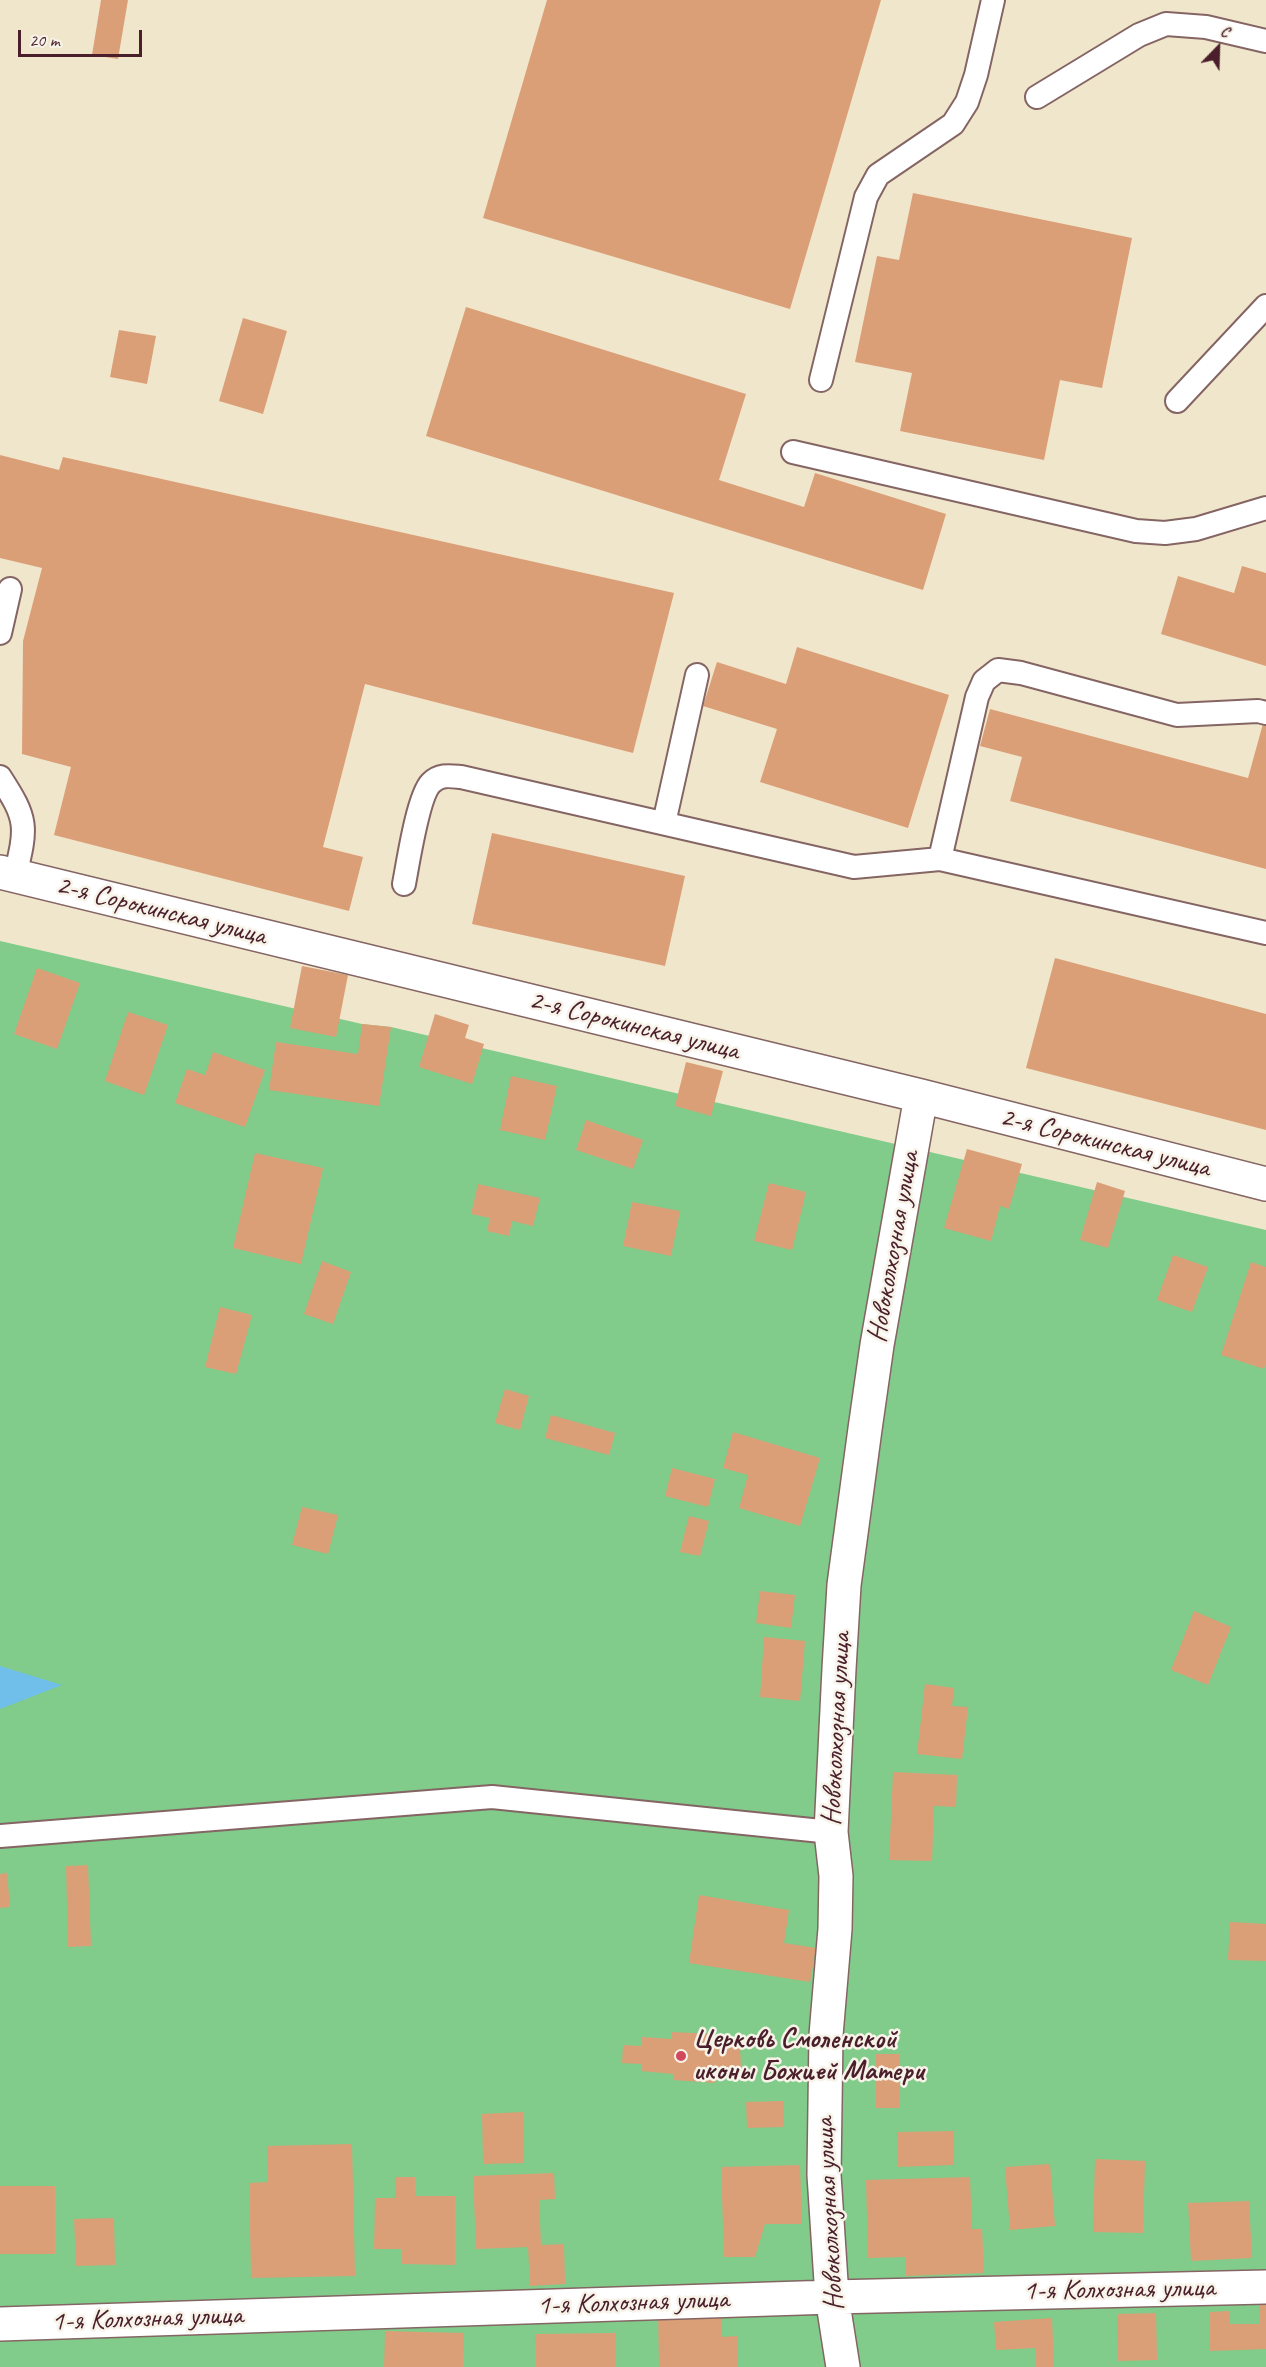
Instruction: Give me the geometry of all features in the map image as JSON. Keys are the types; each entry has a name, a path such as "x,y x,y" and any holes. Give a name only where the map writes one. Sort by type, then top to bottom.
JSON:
{"street":[{"name":"2-я Сорокинская улица","path":"8,874 921,1095 1266,1184"},
{"name":"Новоколхозная улица","path":"843,2367 832,2297 824,2175 826,2035 832,1983 836,1876 831,1832 838,1669 848,1551 877,1345 921,1095"},
{"name":"1-я Колхозная улица","path":"0,2324 832,2297 1266,2287"}],"lane":[{"path":"821,380 866,196 878,175 953,124 967,102 973,84 993,0"},
{"path":"1037,97 1139,35 1166,24 1206,27 1266,41"},
{"path":"1177,401 1266,306"},
{"path":"793,452 1136,531 1165,533 1196,529 1266,508"},
{"path":"0,633 10,589"},
{"path":"940,859 977,697 984,681 998,670 1021,673 1177,715 1258,711 1266,713"},
{"path":"664,823 697,675"},
{"path":"404,884 423,800 430,784 443,775 461,777 854,867 940,859 1266,933"},
{"path":"0,777 16,803 24,822 23,844 8,874"},
{"path":"0,1836 492,1797 831,1832"}],"green space":[{"path":"0,941 362,1024 391,1027 1266,1230 1266,2367 0,2367"}],"water":[{"path":"0,1666 62,1685 0,1709"}],"building":[{"path":"101,0 128,0 118,59 92,55"},
{"path":"547,0 881,0 790,309 483,218"},
{"path":"913,193 1132,238 1102,388 1060,380 1044,460 900,431 912,373 855,362 877,256 899,260"},
{"path":"466,307 746,394 719,480 804,507 815,473 946,514 923,590 426,436"},
{"path":"243,318 287,331 263,414 219,401"},
{"path":"119,330 156,336 147,384 110,377"},
{"path":"0,455 59,470 63,457 674,593 633,753 365,684 323,847 363,857 349,911 54,835 71,767 22,754 23,641 42,568 0,558"},
{"path":"1242,566 1266,573 1266,666 1161,634 1178,576 1234,593"},
{"path":"797,647 949,695 908,828 760,782 777,729 703,706 717,662 786,684"},
{"path":"990,709 1248,778 1264,720 1266,720 1266,869 1010,801 1022,757 980,746"},
{"path":"492,833 685,876 665,966 472,924"},
{"path":"1055,958 1266,1014 1266,1130 1026,1068"},
{"path":"302,966 348,975 336,1037 290,1028"},
{"path":"37,968 80,983 57,1049 14,1034"},
{"path":"128,1012 168,1025 144,1095 105,1081"},
{"path":"435,1014 469,1025 465,1038 484,1044 472,1084 419,1067"},
{"path":"362,1024 391,1027 379,1106 269,1090 276,1042 358,1054"},
{"path":"213,1052 265,1070 245,1127 175,1103 187,1069 205,1075"},
{"path":"686,1062 723,1071 711,1116 675,1106"},
{"path":"511,1076 557,1086 545,1140 500,1130"},
{"path":"586,1120 643,1140 633,1169 576,1150"},
{"path":"967,1149 1022,1164 1009,1209 1000,1206 991,1241 944,1228"},
{"path":"255,1153 323,1168 301,1264 233,1248"},
{"path":"1097,1182 1125,1191 1108,1248 1080,1240"},
{"path":"769,1183 806,1192 792,1250 754,1241"},
{"path":"478,1184 540,1198 533,1226 512,1221 509,1236 487,1231 490,1218 471,1214"},
{"path":"632,1202 680,1211 671,1256 623,1246"},
{"path":"1173,1255 1208,1267 1192,1312 1157,1300"},
{"path":"322,1261 351,1272 333,1324 304,1314"},
{"path":"1251,1262 1266,1267 1266,1363 1264,1369 1221,1355"},
{"path":"220,1307 252,1315 236,1374 205,1367"},
{"path":"505,1389 529,1396 520,1430 495,1423"},
{"path":"551,1415 615,1433 609,1455 545,1438"},
{"path":"733,1432 820,1458 800,1526 739,1508 748,1475 723,1468"},
{"path":"672,1468 715,1479 708,1507 665,1496"},
{"path":"302,1507 338,1515 328,1554 292,1545"},
{"path":"689,1516 709,1521 700,1556 680,1552"},
{"path":"760,1591 795,1595 791,1628 756,1623"},
{"path":"1194,1611 1231,1627 1208,1685 1171,1670"},
{"path":"764,1637 805,1641 800,1701 760,1697"},
{"path":"925,1684 954,1688 952,1706 968,1707 962,1759 917,1754"},
{"path":"893,1772 957,1775 956,1807 934,1806 932,1861 889,1860"},
{"path":"88,1865 91,1946 68,1947 66,1866"},
{"path":"7,1873 10,1907 0,1908 0,1874"},
{"path":"699,1895 789,1910 784,1943 816,1948 810,1982 689,1963"},
{"path":"1230,1922 1266,1924 1266,1961 1228,1960"},
{"name":"Церковь Смоленской иконы Божией Матери","path":"672,2032 714,2034 713,2039 730,2040 740,2048 741,2067 731,2075 716,2075 716,2083 673,2080 673,2074 641,2071 641,2064 622,2063 623,2045 641,2046 642,2037 672,2039"},
{"path":"876,2054 900,2054 899,2108 876,2108"},
{"path":"783,2101 784,2127 747,2128 746,2102"},
{"path":"523,2112 524,2163 483,2164 482,2114"},
{"path":"953,2131 954,2165 898,2167 897,2132"},
{"path":"352,2144 355,2276 251,2278 249,2183 268,2182 267,2146"},
{"path":"1095,2159 1145,2161 1143,2233 1093,2232"},
{"path":"1050,2164 1055,2226 1010,2230 1005,2167"},
{"path":"800,2165 802,2224 765,2224 755,2257 724,2257 721,2167"},
{"path":"554,2173 555,2199 539,2200 541,2245 564,2244 565,2284 530,2286 528,2247 476,2249 473,2176"},
{"path":"395,2177 415,2177 415,2196 455,2196 455,2265 402,2264 402,2249 374,2249 375,2198 395,2198"},
{"path":"970,2177 972,2229 982,2229 984,2273 906,2276 906,2257 868,2258 866,2180"},
{"path":"0,2186 55,2186 55,2254 0,2254"},
{"path":"1249,2201 1252,2258 1191,2261 1188,2203"},
{"path":"114,2218 115,2265 76,2266 74,2219"},
{"path":"1259,2305 1266,2305 1266,2349 1210,2351 1209,2312 1229,2311 1230,2324 1260,2324"},
{"path":"722,2312 722,2337 737,2336 738,2367 659,2367 658,2313"},
{"path":"1156,2313 1157,2360 1118,2361 1117,2314"},
{"path":"1052,2318 1054,2367 1036,2367 1035,2348 996,2350 994,2322"},
{"path":"385,2331 464,2333 463,2367 384,2367"},
{"path":"616,2333 616,2367 536,2367 535,2334"}],"place":[{"name":"Церковь Смоленской иконы Божией Матери","path":"681,2056"}]}
